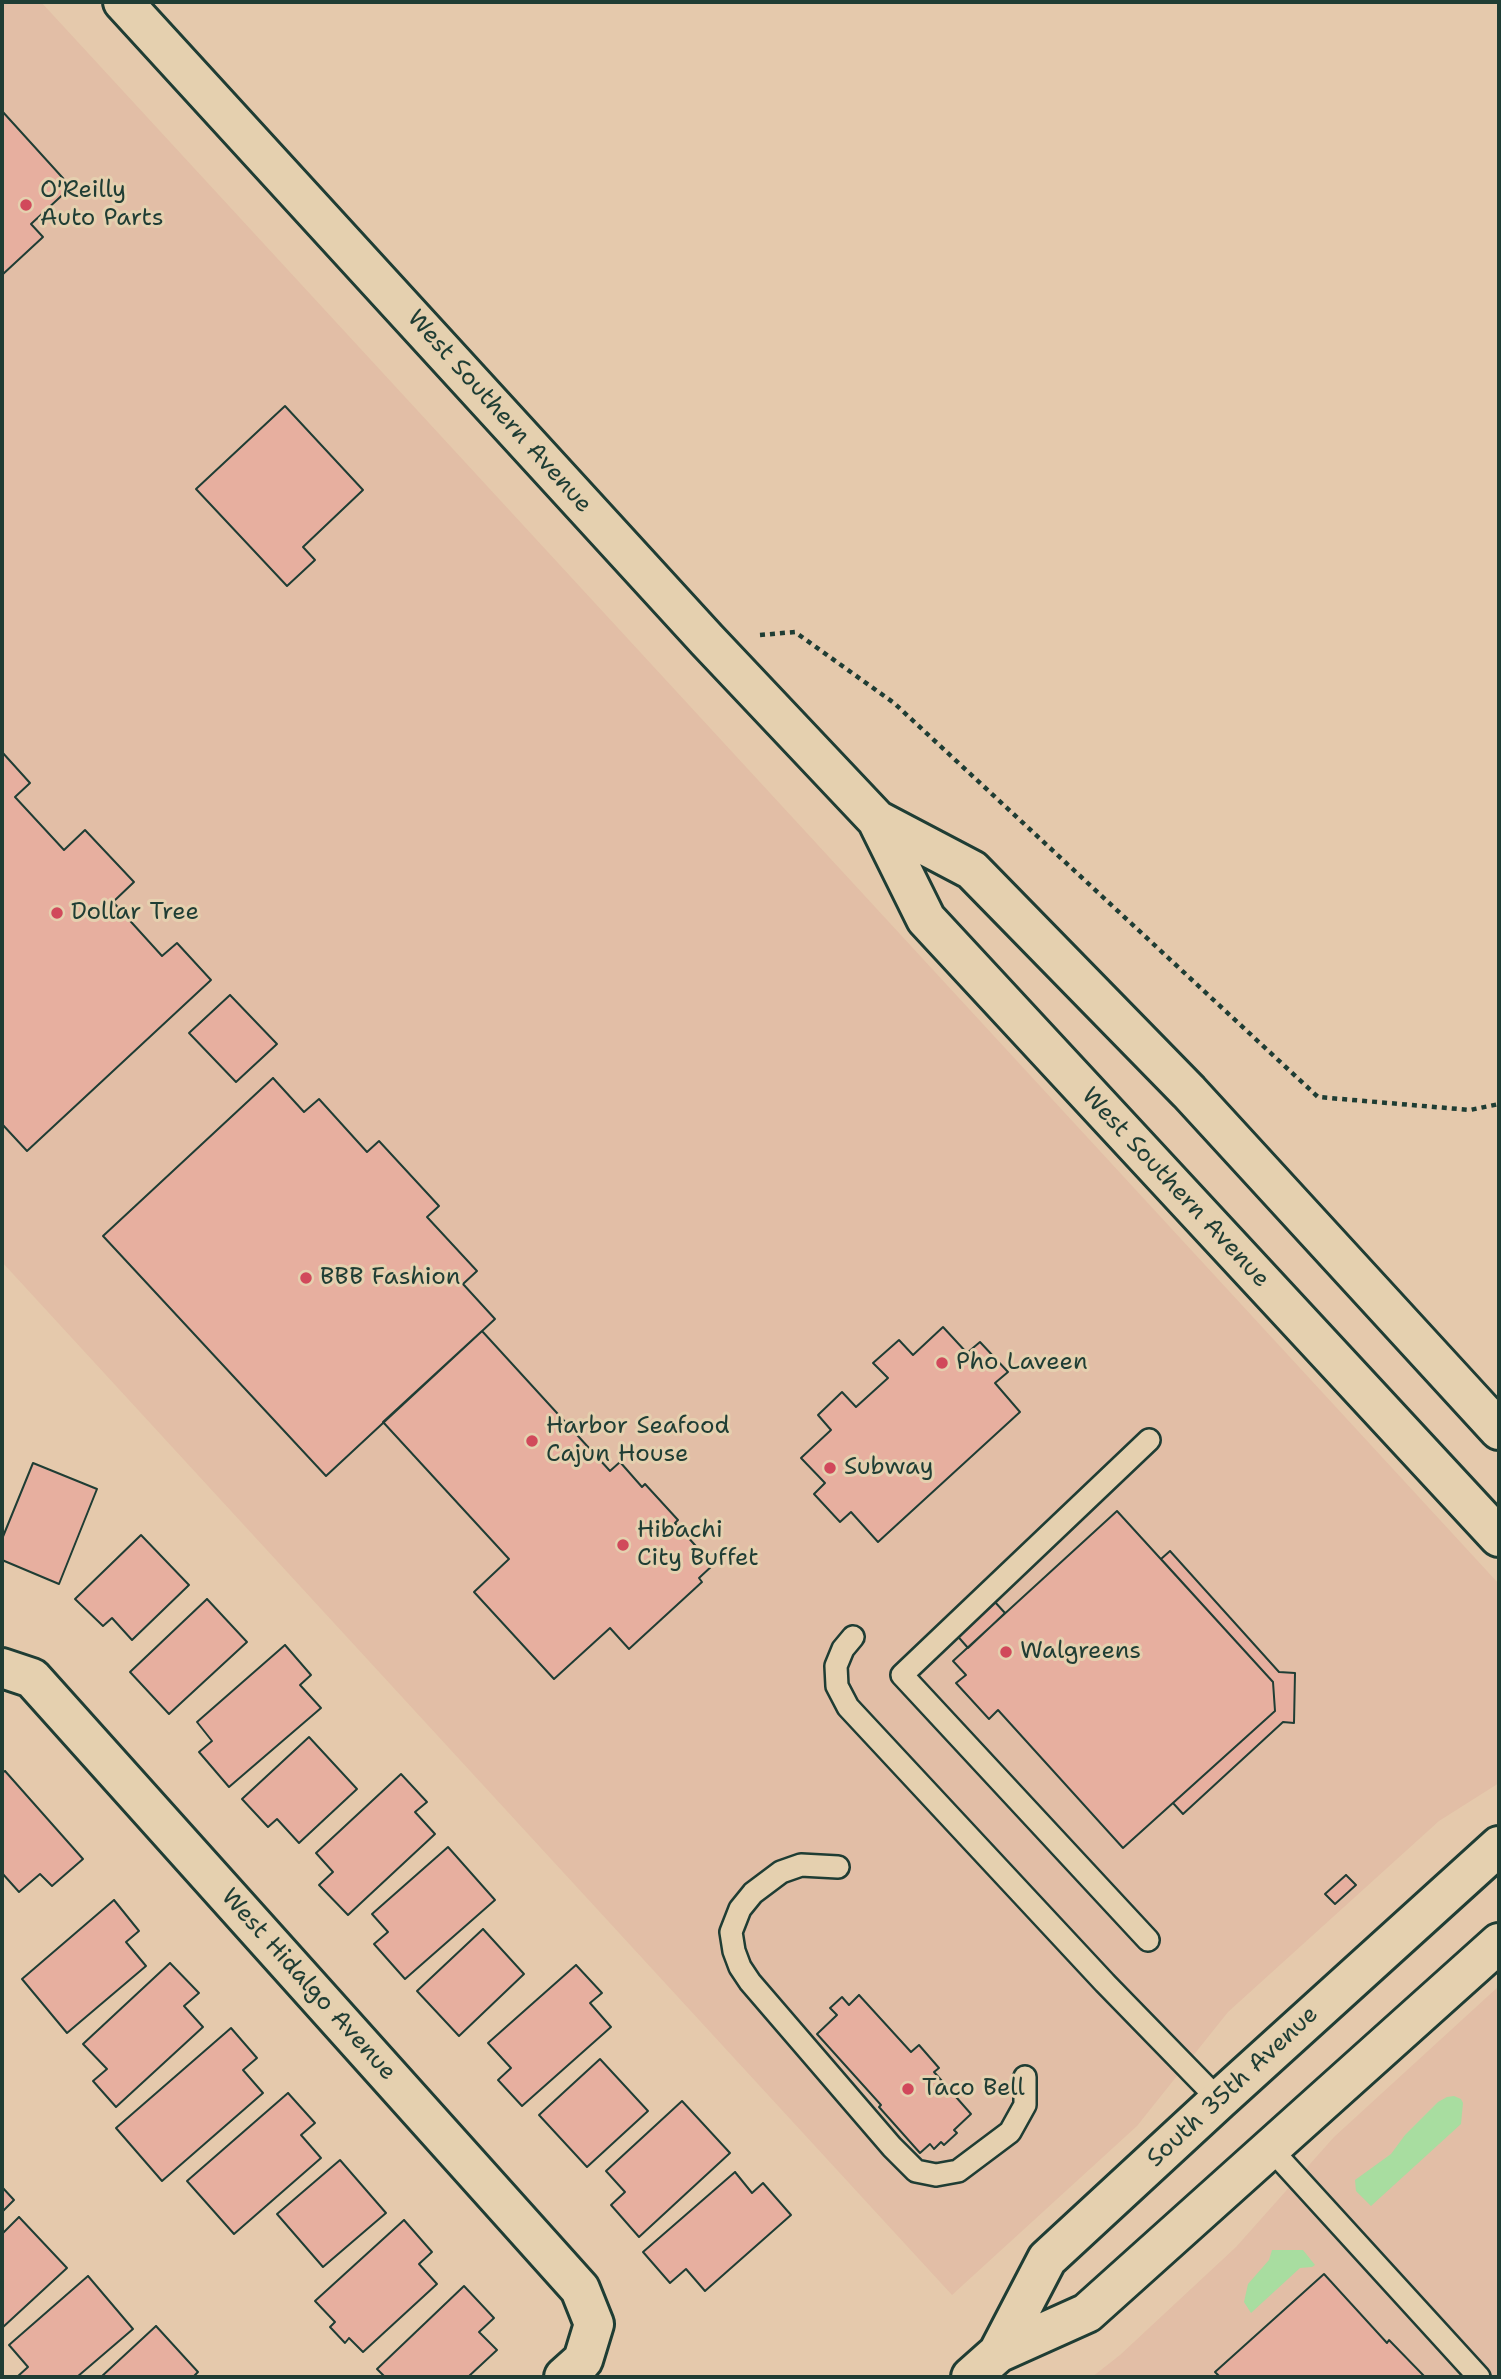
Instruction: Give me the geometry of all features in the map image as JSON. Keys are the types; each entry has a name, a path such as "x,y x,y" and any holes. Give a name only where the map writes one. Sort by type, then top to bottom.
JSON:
{"main road":[{"name":"West Southern Avenue","path":"124,2 707,640 877,820 926,919 1499,1537"},
{"name":"West Southern Avenue","path":"877,820 972,870 1189,1092 1499,1430"},
{"name":"West Hidalgo Avenue","path":"2,1668 32,1678 580,2289 594,2324 583,2360 564,2377"},
{"name":"South 35th Avenue","path":"985,2365 1047,2259 1499,1846"},
{"name":"South 35th Avenue","path":"985,2365 1087,2313 1499,1943"}],"lane":[{"path":"1148,1940 902,1675 1149,1440"},
{"path":"853,1637 843,1649 836,1666 837,1686 848,1707 1096,1973 1219,2100"},
{"path":"838,1867 801,1866 780,1872 753,1893 740,1909 731,1932 734,1951 750,1982 892,2147 916,2171 936,2175 958,2171 1010,2132 1025,2105 1025,2077"},
{"path":"1270,2148 1479,2377"}],"path":[{"path":"707,640 795,632 894,703 1318,1097 1470,1110 1499,1104"}],"shaded area":[{"path":"2,2 41,2 1499,1584 1499,1783 1439,1821 1228,2012 1137,2126 952,2295 2,1262"},
{"path":"1499,1986 1499,2377 1092,2377 1120,2355 1236,2247 1334,2137"}],"green space":[{"path":"1454,2096 1463,2103 1461,2124 1371,2206 1356,2191 1355,2180 1391,2154 1405,2135 1438,2102"},
{"path":"1272,2250 1303,2250 1315,2265 1300,2268 1251,2313 1244,2302 1248,2284 1269,2260"}],"building":[{"name":"O'Reilly Auto Parts","path":"2,111 71,187 31,224 43,237 2,275"},
{"path":"285,406 363,490 303,547 315,560 287,586 196,489"},
{"path":"2,752 30,783 15,797 64,850 85,830 134,882 113,902 162,956 177,943 211,980 27,1151 2,1124"},
{"path":"230,995 277,1044 236,1082 189,1033"},
{"name":"BBB Fashion","path":"273,1078 304,1112 319,1099 367,1152 379,1141 439,1206 427,1217 477,1271 463,1284 495,1319 326,1476 103,1236"},
{"path":"943,1327 967,1353 980,1342 1008,1372 995,1383 1020,1412 878,1542 851,1512 840,1522 814,1494 825,1483 801,1458 831,1430 818,1415 842,1392 856,1407 888,1378 873,1363 899,1340 913,1355"},
{"path":"482,1331 610,1471 620,1462 642,1487 645,1484 678,1520 675,1523 713,1565 699,1578 702,1582 629,1649 610,1628 554,1679 474,1592 509,1559 383,1422"},
{"path":"33,1463 97,1489 59,1584 2,1560 2,1539"},
{"name":"Walgreens","path":"1117,1511 1273,1682 1275,1711 1123,1848 998,1710 989,1719 956,1683 966,1675 953,1661"},
{"path":"141,1535 189,1585 132,1640 112,1618 103,1626 75,1599"},
{"path":"1170,1551 1279,1672 1295,1673 1294,1723 1283,1722 1183,1814 1173,1803 1275,1711 1273,1682 1161,1559"},
{"path":"984,1590 1005,1613 968,1648 947,1624"},
{"path":"207,1599 247,1642 169,1714 130,1672"},
{"path":"285,1645 311,1675 300,1685 321,1708 229,1787 199,1752 212,1741 197,1722"},
{"path":"309,1737 357,1789 299,1843 277,1819 268,1827 242,1799"},
{"path":"5,1771 83,1859 52,1886 40,1874 19,1892 2,1873 2,1773"},
{"path":"401,1774 427,1802 415,1812 435,1834 348,1915 319,1885 333,1872 316,1853"},
{"path":"448,1847 495,1900 405,1979 374,1944 388,1932 372,1914"},
{"path":"1346,1875 1356,1885 1335,1904 1325,1894"},
{"path":"114,1900 139,1931 126,1942 146,1966 67,2033 22,1979"},
{"path":"483,1929 524,1974 459,2036 417,1991"},
{"path":"170,1963 199,1993 184,2006 203,2027 116,2107 93,2081 107,2069 83,2044"},
{"path":"576,1965 602,1993 590,2003 611,2027 522,2106 498,2080 511,2068 488,2043"},
{"name":"Taco Bell","path":"859,1995 911,2052 919,2045 939,2068 934,2072 971,2114 954,2130 957,2133 944,2145 941,2142 934,2149 930,2144 920,2153 817,2034 837,2015 830,2008 842,1997 849,2005"},
{"path":"231,2028 257,2058 243,2070 263,2093 162,2181 116,2128"},
{"path":"600,2059 648,2111 587,2167 539,2115"},
{"path":"288,2093 315,2123 301,2135 321,2158 234,2234 187,2181"},
{"path":"682,2101 730,2153 639,2237 611,2205 625,2192 606,2171"},
{"path":"340,2160 386,2213 323,2267 277,2214"},
{"path":"735,2172 752,2193 763,2183 791,2215 705,2291 686,2269 670,2283 643,2252"},
{"path":"2,2187 14,2200 2,2212"},
{"path":"19,2217 67,2268 2,2328 2,2234"},
{"path":"404,2220 432,2252 419,2264 437,2284 363,2352 349,2338 345,2343 330,2327 335,2322 315,2301"},
{"path":"1324,2274 1387,2343 1389,2340 1425,2377 1220,2377 1215,2372"},
{"path":"88,2276 133,2329 77,2377 17,2377 28,2367 9,2345"},
{"path":"464,2286 494,2318 479,2332 497,2350 468,2377 385,2377 377,2369"},
{"path":"156,2326 198,2372 193,2377 101,2377"}],"place":[{"name":"O'Reilly Auto Parts","path":"26,205"},
{"name":"Dollar Tree","path":"57,913"},
{"name":"BBB Fashion","path":"306,1278"},
{"name":"Pho Laveen","path":"942,1363"},
{"name":"Harbor Seafood Cajun House","path":"532,1441"},
{"name":"Subway","path":"830,1468"},
{"name":"Hibachi City Buffet","path":"623,1545"},
{"name":"Walgreens","path":"1006,1652"},
{"name":"Taco Bell","path":"908,2089"}]}
